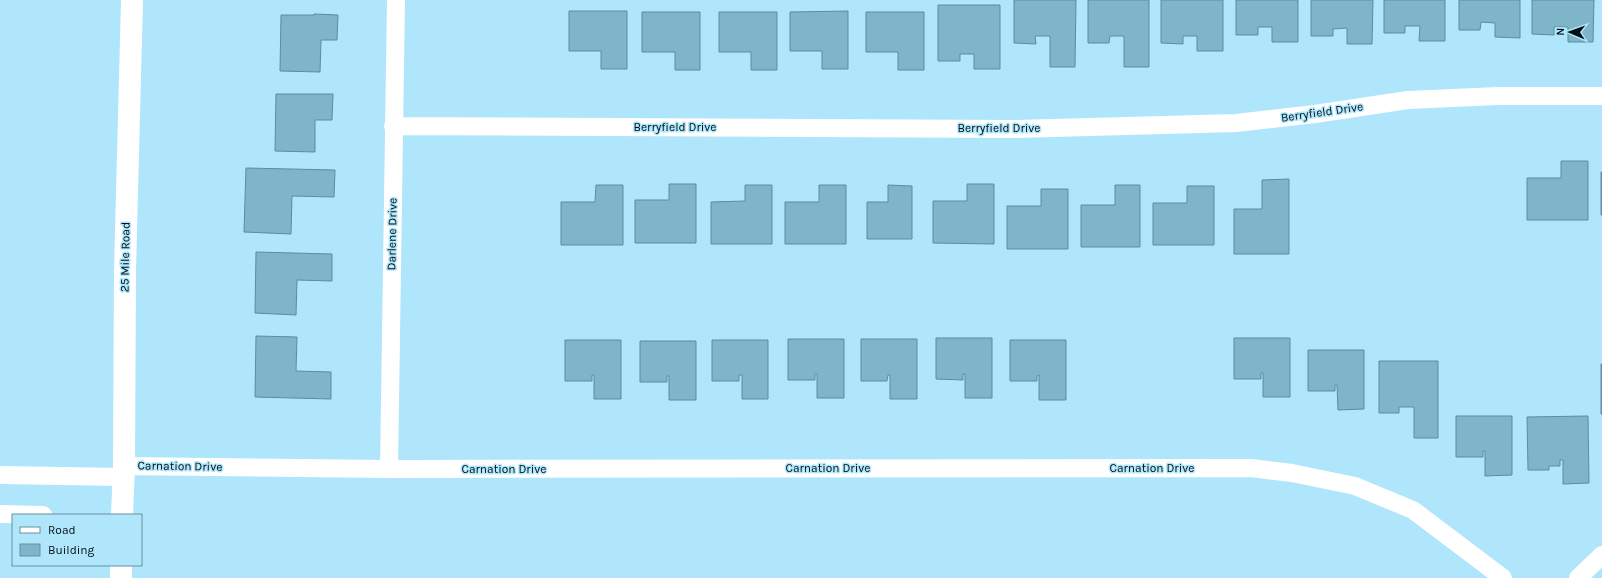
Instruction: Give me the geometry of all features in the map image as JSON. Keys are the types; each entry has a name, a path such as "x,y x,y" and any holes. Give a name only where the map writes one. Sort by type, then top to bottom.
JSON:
{"street":[{"name":"25 Mile Road","path":"122,514 124,471 125,270 132,0"},
{"name":"Darlene Drive","path":"389,469 396,0"},
{"name":"Berryfield Drive","path":"393,126 1015,129 1244,122 1315,114 1408,100 1498,96 1602,96"},
{"name":"Carnation Drive","path":"0,475 124,471 389,469 1251,468 1292,473 1355,486 1413,510 1502,578"},
{"path":"0,514 12,514"},
{"path":"1578,578 1602,555"},
{"path":"121,566 121,578"}],"building":[{"path":"1014,0 1076,0 1075,67 1050,67 1050,36 1035,36 1036,44 1014,43"},
{"path":"1088,0 1149,0 1149,67 1124,67 1124,36 1110,36 1109,43 1088,43"},
{"path":"1161,0 1223,0 1223,51 1197,51 1197,36 1183,36 1183,44 1161,43"},
{"path":"1236,0 1298,0 1298,42 1272,42 1272,27 1258,27 1258,35 1236,35"},
{"path":"1311,0 1373,0 1372,44 1347,44 1347,28 1333,29 1333,36 1311,36"},
{"path":"1384,0 1445,0 1445,41 1419,41 1420,26 1405,26 1405,33 1384,33"},
{"path":"1459,0 1520,0 1520,38 1495,37 1495,23 1481,22 1480,30 1459,30"},
{"path":"1532,0 1594,0 1593,42 1568,42 1568,27 1554,27 1554,35 1532,34"},
{"path":"938,5 1000,5 1000,69 974,69 974,54 960,54 960,61 938,61"},
{"path":"569,11 627,11 627,69 601,69 601,51 569,51"},
{"path":"848,11 848,69 822,69 822,51 790,51 790,12"},
{"path":"642,12 700,12 700,70 675,70 675,52 642,52"},
{"path":"719,12 777,12 777,70 751,70 751,52 719,52"},
{"path":"866,12 924,12 924,70 898,70 898,52 866,52"},
{"path":"281,15 338,15 337,40 321,40 320,72 280,71"},
{"path":"276,94 333,94 332,120 315,120 315,152 275,151"},
{"path":"1561,161 1588,161 1588,220 1527,220 1527,178 1561,178"},
{"path":"246,168 335,170 334,197 292,196 291,234 244,232"},
{"path":"1602,172 1602,215 1601,215"},
{"path":"1289,179 1289,254 1234,254 1234,209 1262,209 1262,180"},
{"path":"669,184 696,184 696,243 635,243 635,200 669,200"},
{"path":"967,184 994,184 994,244 933,243 933,201 967,201"},
{"path":"596,185 623,185 623,245 561,245 561,202 595,202"},
{"path":"745,185 772,185 772,244 711,244 711,202 745,201"},
{"path":"819,185 846,185 846,244 785,244 785,202 819,202"},
{"path":"888,185 912,186 912,239 867,239 867,202 888,202"},
{"path":"1115,185 1140,185 1140,247 1081,247 1081,205 1115,205"},
{"path":"1187,186 1214,186 1214,245 1153,245 1153,203 1187,203"},
{"path":"1041,189 1068,189 1068,249 1007,249 1007,206 1041,206"},
{"path":"256,252 332,254 332,281 297,280 296,315 255,313"},
{"path":"256,336 297,337 296,371 331,372 331,399 255,397"},
{"path":"936,338 992,338 992,398 965,398 965,374 963,374 963,380 936,379"},
{"path":"1234,338 1290,338 1290,397 1263,397 1263,373 1261,373 1261,379 1234,379"},
{"path":"788,339 844,339 844,398 817,398 817,374 815,374 815,380 788,380"},
{"path":"861,339 917,339 917,399 890,399 890,375 888,375 887,381 861,381"},
{"path":"565,340 621,340 621,399 594,399 594,375 592,375 592,381 565,381"},
{"path":"712,340 768,340 768,399 742,399 742,375 739,375 739,381 712,381"},
{"path":"1010,340 1066,340 1066,400 1039,400 1039,375 1037,376 1037,381 1010,381"},
{"path":"640,341 696,341 696,400 669,400 669,376 667,376 667,382 640,382"},
{"path":"1308,350 1364,350 1364,409 1338,410 1337,385 1335,385 1335,391 1308,391"},
{"path":"1379,361 1438,361 1438,438 1414,438 1414,407 1399,407 1399,413 1379,413"},
{"path":"1602,364 1602,414 1601,414"},
{"path":"1456,416 1512,416 1512,475 1485,476 1485,451 1483,451 1483,457 1456,457"},
{"path":"1588,416 1589,483 1563,484 1563,460 1560,460 1560,466 1549,466 1549,470 1528,470 1527,417"}]}
